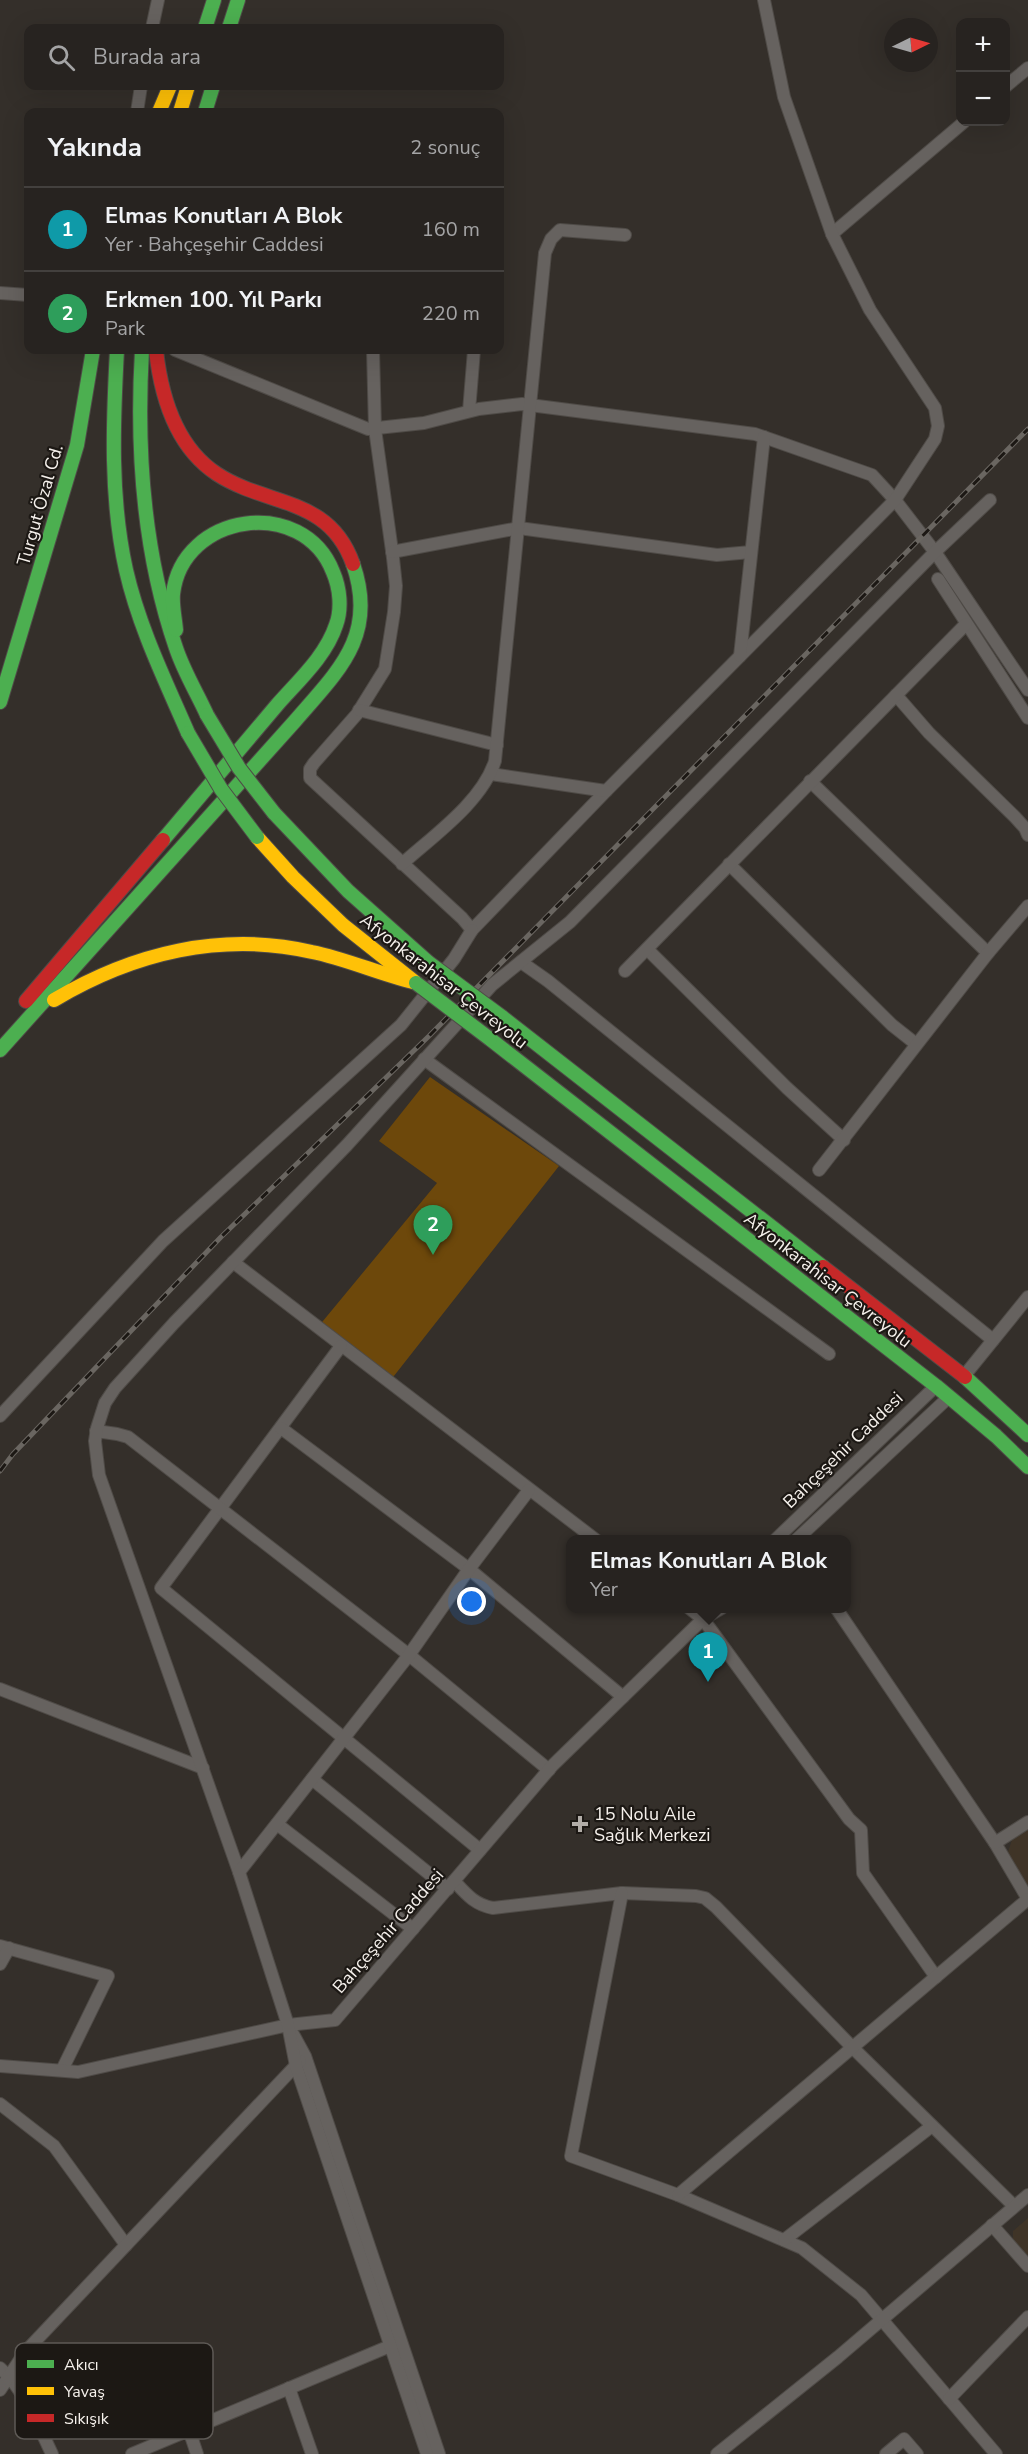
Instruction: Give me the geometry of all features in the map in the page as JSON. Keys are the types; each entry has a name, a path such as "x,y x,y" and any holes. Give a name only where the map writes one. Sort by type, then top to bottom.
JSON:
{"main road":[{"path":"198,24 213,0"},
{"path":"206,24 213,0"},
{"path":"230,24 238,0"},
{"path":"161,108 168,90"},
{"path":"181,108 187,90"},
{"path":"206,108 212,90"},
{"name":"Turgut Özal Cd.","path":"0,702 77,445 86,406 92,354"},
{"name":"Afyonkarahisar Çevreyolu","path":"117,354 113,422 116,499 126,570 145,634 189,733 221,789 257,837 293,877 343,926 936,1386 996,1436 1028,1467"},
{"name":"Afyonkarahisar Çevreyolu","path":"142,354 138,412 145,520 155,579 177,650 207,715 239,768 273,813 350,895 429,963 502,1017 964,1376 1028,1435"},
{"path":"0,1050 332,678 355,644 360,619 360,587 353,559 336,530 310,513 226,480 205,465 182,439 167,410 158,378 156,354"},
{"path":"0,1031 332,638 339,611 337,585 329,560 313,541 294,528 274,522 253,521 232,524 212,533 187,556 173,593 177,650"},
{"path":"36,1010 89,979 129,962 177,951 228,945 290,947 352,962 416,983"}],"street":[{"path":"153,24 158,0"},
{"path":"0,1416 163,1241 401,1025 454,959 472,930 606,791 896,500 935,439 938,417 927,393 870,310 832,234 784,97 764,0"},
{"path":"1010,82 1028,68"},
{"path":"138,108 140,90"},
{"path":"832,234 959,126"},
{"path":"402,864 472,799 491,774 497,744 530,405 546,253 550,238 560,230 625,235"},
{"path":"0,293 24,295"},
{"path":"185,354 368,429 424,423 469,411 522,404 640,421 756,434 872,475 896,500 935,552 1028,690"},
{"path":"373,354 375,429 396,586 394,612 385,669 359,710 314,763 310,769 310,778 462,918 472,930"},
{"path":"469,411 474,354"},
{"path":"740,656 764,437"},
{"path":"427,2454 296,2066 288,2025 239,1872 99,1475 96,1431 99,1416 115,1388 347,1145 492,985 570,922 935,552 990,500"},
{"path":"392,552 519,528 717,555 751,552"},
{"path":"938,579 1028,718"},
{"path":"625,971 966,624"},
{"path":"896,694 929,733 1015,817 1028,835"},
{"path":"359,710 497,744"},
{"path":"491,774 606,791"},
{"path":"810,782 988,953"},
{"path":"729,864 892,1025 916,1044"},
{"path":"819,1170 988,953 1028,906"},
{"path":"647,950 787,1088 844,1140"},
{"path":"521,962 548,981 993,1340"},
{"path":"424,1059 829,1354"},
{"path":"233,1262 591,1535"},
{"path":"964,1376 1028,1297"},
{"path":"342,1346 161,1588 480,1850"},
{"name":"Bahçeşehir Caddesi","path":"784,1535 936,1386"},
{"name":"Bahçeşehir Caddesi","path":"800,1535 949,1397"},
{"path":"281,1428 468,1569 623,1697"},
{"path":"96,1431 128,1437 409,1655 549,1770"},
{"path":"239,1872 409,1655 468,1569 529,1490"},
{"path":"678,2195 1028,1899 995,1843 839,1613"},
{"path":"705,1614 849,1819 861,1830 863,1873 936,1977"},
{"name":"Bahçeşehir Caddesi","path":"0,2066 78,2072 288,2025 335,2020 549,1770 705,1614"},
{"path":"0,1689 202,1768"},
{"path":"312,1779 482,1906 493,1908 622,1893 705,1898 716,1906 853,2048 1014,2206"},
{"path":"995,1843 1028,1822"},
{"path":"277,1824 413,1929"},
{"path":"622,1893 571,2156 678,2195 802,2248 861,2295 996,2454"},
{"path":"0,1964 4,1947 108,1976 62,2070"},
{"path":"288,2025 305,2056 439,2454"},
{"path":"33,2343 305,2056"},
{"path":"0,2104 34,2128 54,2146 126,2245"},
{"path":"784,2240 932,2126"},
{"path":"717,2454 882,2319 1028,2195"},
{"path":"992,2225 1028,2266"},
{"path":"949,2399 1028,2317"},
{"path":"213,2420 390,2346"},
{"path":"0,2390 4,2372 15,2362"},
{"path":"4,2372 15,2388"},
{"path":"289,2388 312,2454"},
{"path":"45,2439 52,2454"},
{"path":"132,2454 168,2439"},
{"path":"192,2439 197,2454"},
{"path":"886,2454 904,2439 917,2454"}],"shaded area":[{"path":"430,1077 559,1166 390,1381 318,1327 437,1183 379,1141"},
{"path":"1028,1830 1028,1887 1008,1852 1012,1840"},
{"path":"1028,2218 1028,2258 1013,2241 1013,2231"}],"railway":[{"path":"0,1471 13,1454 221,1237 429,1036 1028,429"}],"traffic: fast":[{"path":"206,24 214,0"},
{"path":"230,24 238,0"},
{"path":"206,108 212,90"},
{"path":"0,702 77,445 92,354"},
{"path":"117,354 114,405 115,488 126,570 153,653 188,733"},
{"path":"142,354 141,464 149,538 165,612 176,648 207,715"},
{"path":"163,840 311,668 326,647 336,625 339,612 339,592 333,572 318,548 297,532 272,524 245,524 220,531 198,546 181,567 173,594 176,630"},
{"path":"0,1050 326,686 349,651 357,632 361,612 359,589 353,564"},
{"path":"207,715 239,768 274,813"},
{"path":"188,733 221,789 257,837"},
{"path":"274,813 348,891 429,963"},
{"path":"429,963 502,1017"},
{"path":"416,983 490,1039"},
{"path":"502,1017 823,1267"},
{"path":"490,1039 936,1386 996,1436 1028,1467"},
{"path":"965,1377 1028,1435"}],"traffic: slow":[{"path":"161,108 168,90"},
{"path":"181,108 187,90"},
{"path":"257,837 293,877 343,925 416,983"},
{"path":"54,1000 115,970 147,959 179,950 245,944 278,946 312,952 413,982"}],"traffic: jam":[{"path":"156,354 162,385 173,419 191,450 203,463 237,485 313,514 329,526 342,542 353,564"},
{"path":"26,1001 163,840"},
{"path":"823,1267 965,1377"}],"place":[{"name":"Erkmen 100. Yıl Parkı","path":"433,1255"},
{"name":"Elmas Konutları A Blok","path":"708,1682"},
{"name":"15 Nolu Aile Sağlık Merkezi","path":"580,1824"}]}
